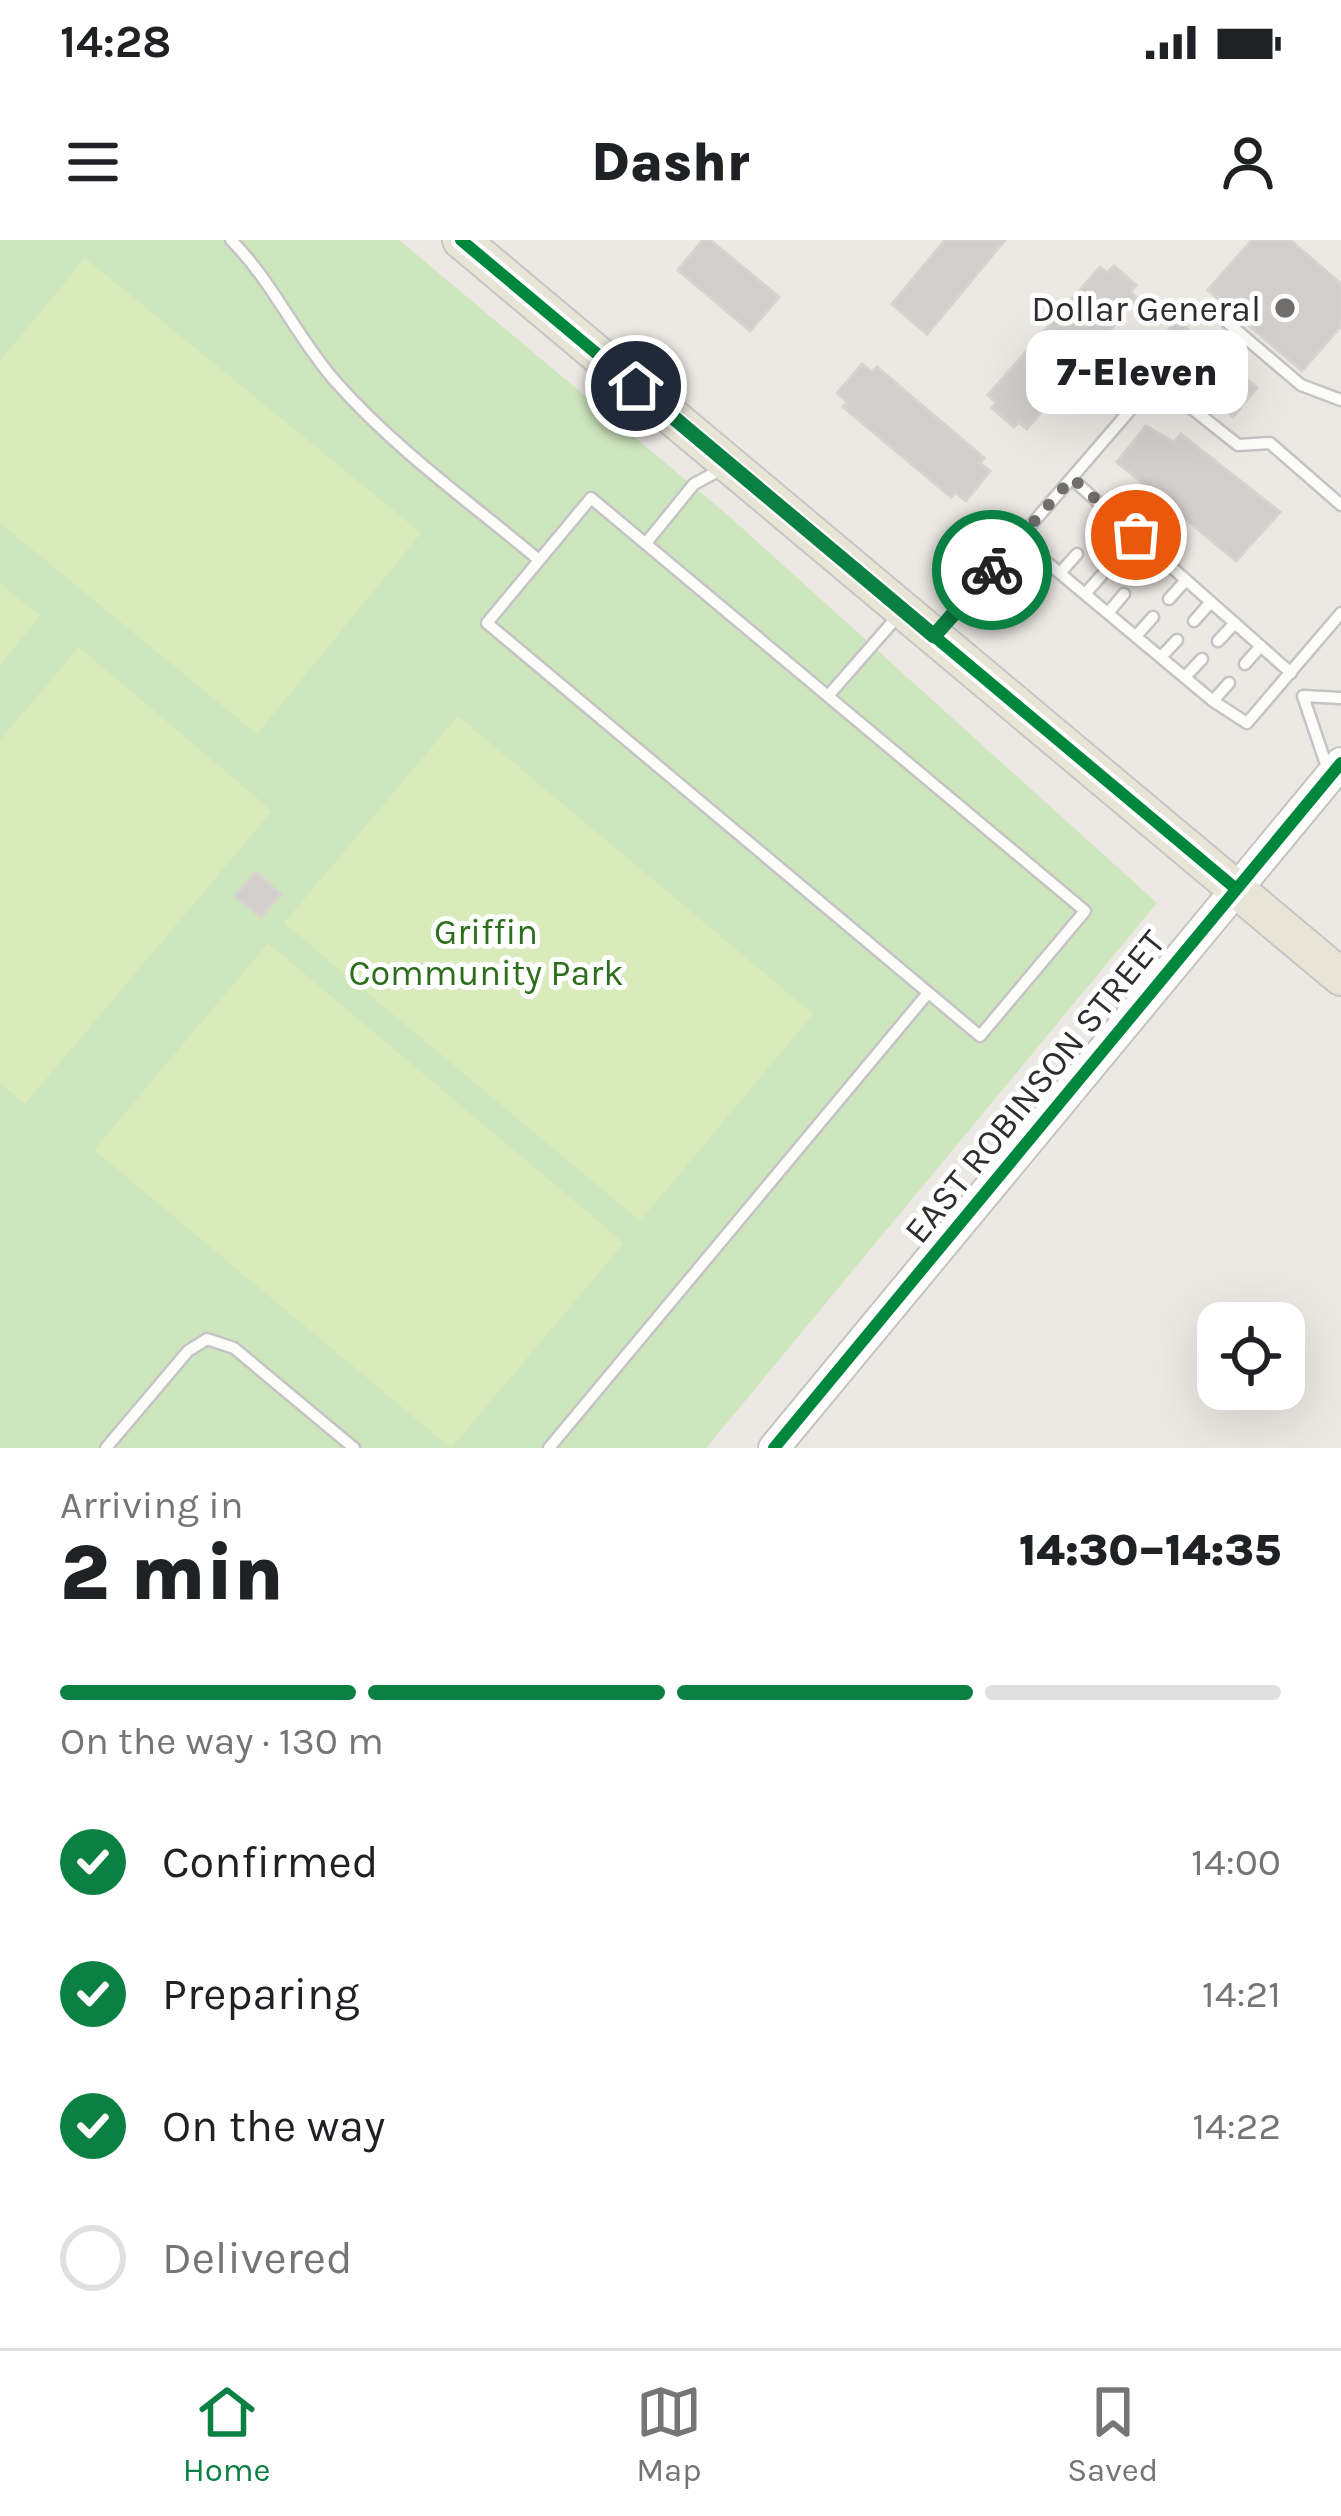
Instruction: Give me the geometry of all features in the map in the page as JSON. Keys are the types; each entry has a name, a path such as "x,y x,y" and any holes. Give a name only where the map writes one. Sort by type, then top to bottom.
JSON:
{"main road":[{"path":"461,240 1341,977"},
{"name":"EAST ROBINSON STREET","path":"774,1448 1335,770"}],"lane":[{"path":"231,240 255,264 334,380 379,426 539,560"},
{"path":"1214,311 1301,385 1340,399"},
{"path":"934,636 1156,380 1238,445 1270,443 1341,505"},
{"path":"646,543 694,484 730,466"},
{"path":"1072,478 1261,646 1303,696 1335,770"},
{"path":"591,498 1085,911 980,1036 487,623 539,560 591,498"},
{"path":"1094,534 1111,513"},
{"path":"1118,556 1136,535"},
{"path":"1019,539 1213,701 1246,723 1341,614"},
{"path":"1060,574 1077,554"},
{"path":"1141,574 1157,554"},
{"path":"1085,594 1101,575"},
{"path":"1169,598 1186,580"},
{"path":"1108,613 1124,594"},
{"path":"1194,621 1211,602"},
{"path":"829,696 903,610"},
{"path":"1136,636 1153,617"},
{"path":"1219,641 1235,623"},
{"path":"1161,657 1178,640"},
{"path":"1245,664 1261,646"},
{"path":"1185,677 1202,659"},
{"path":"1213,701 1229,683"},
{"path":"1303,696 1341,698"},
{"path":"549,1448 928,992"},
{"path":"106,1448 188,1351 208,1339 234,1348 354,1448"}],"green space":[{"name":"Griffin Community Park","path":"0,240 399,240 730,517 1157,903 706,1448 0,1448"},
{"path":"85,258 421,533 257,734 0,523 0,361"},
{"path":"0,583 40,616 0,665"},
{"path":"79,647 272,811 25,1104 0,1083 0,740"},
{"path":"458,716 813,1014 640,1221 284,923"},
{"path":"268,943 624,1243 451,1448 94,1150"}],"building":[{"path":"703,240 710,240 779,297 750,331 678,270"},
{"path":"945,240 1005,240 927,334 892,304"},
{"name":"Dollar General","path":"1252,240 1290,240 1341,284 1341,326 1302,371 1208,290"},
{"path":"1114,266 1136,285 1130,292 1137,298 1027,429 1019,422 1014,427 992,408 996,403 988,395 1100,267 1107,273"},
{"path":"1177,320 1257,388 1233,417 1152,349"},
{"path":"862,364 872,372 877,367 984,458 980,463 990,471 966,501 955,492 951,497 843,407 848,402 837,393"},
{"path":"1146,426 1174,442 1181,434 1280,512 1236,561 1117,462"},
{"path":"255,872 281,894 261,917 235,896"}],"cycle path":[{"path":"461,240 1235,888"},
{"path":"774,1448 1341,763"}],"way so far":[{"path":"992,570 1072,478 1136,535"}],"place":[{"name":"Dollar General","path":"1285,308"},
{"name":"7-Eleven","path":"1136,535"}],"route":[{"path":"636,386 934,636 992,570"}]}
